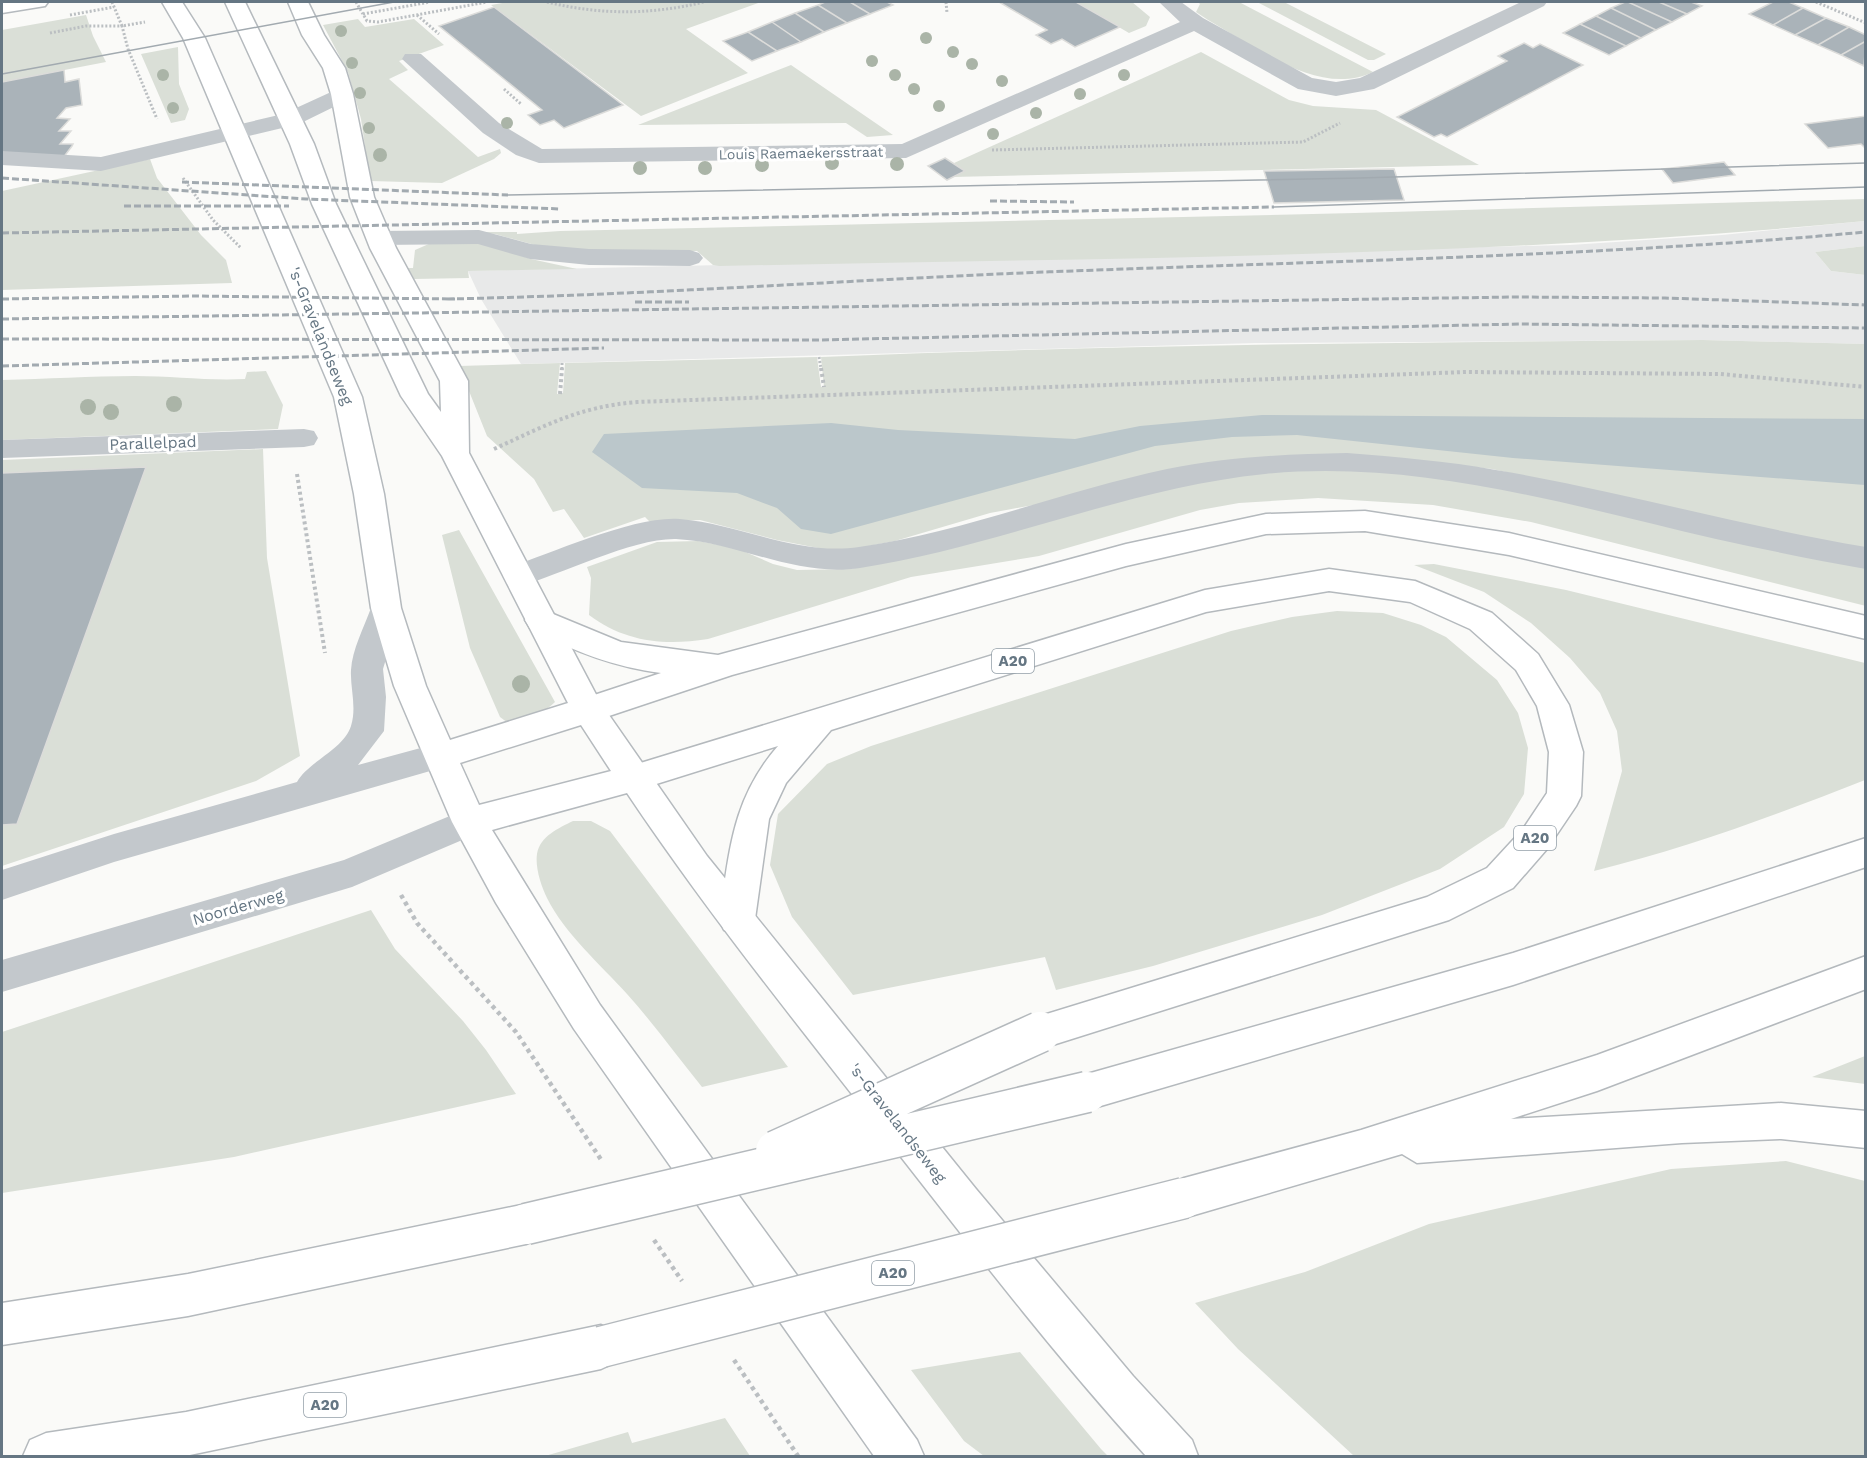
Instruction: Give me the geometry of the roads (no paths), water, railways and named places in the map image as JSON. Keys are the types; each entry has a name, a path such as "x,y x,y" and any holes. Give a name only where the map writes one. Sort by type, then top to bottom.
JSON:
{"main road":[{"path":"2,7 38,2"},
{"name":"'s-Gravelandseweg","path":"172,2 194,38 348,397 369,494 386,608 410,686 469,822 509,892 587,1017 901,1456"},
{"name":"'s-Gravelandseweg","path":"235,2 291,119 324,204 415,396 458,458 588,710 634,778 737,919 962,1203 1117,1392 1176,1456"},
{"path":"298,2 313,35 334,68 342,94 362,197 379,238 454,381 458,458"},
{"path":"439,756 728,664 1126,555 1266,524 1365,521 1509,544 1866,628"},
{"name":"A20","path":"634,778 1205,602 1329,580 1415,592 1481,621 1527,663 1553,705 1566,752 1564,796 1535,839 1500,878 1436,909 1040,1032 703,1184"},
{"path":"540,620 575,639 623,657 684,663 728,664"},
{"path":"737,919 752,819 773,775 820,720"},
{"path":"469,822 634,778"},
{"name":"A20","path":"2,1324 188,1295 526,1224 1087,1092 1513,969 1866,852"},
{"name":"A20","path":"46,1456 186,1434 601,1347 1184,1198 1361,1149 1597,1073 1866,972"},
{"name":"A20","path":"1361,1149 1693,1124 1781,1121 1866,1130"}],"street":[{"path":"1169,2 1195,23 1306,84 1336,89 1366,84 1537,2"},
{"name":"Louis Raemaekersstraat","path":"413,59 485,122 524,152 539,156 906,151 1195,23"},
{"path":"2,158 101,164 291,119 342,94"},
{"path":"379,238 479,237 530,251 590,257 690,258"},
{"name":"Parallelpad","path":"2,449 304,438"},
{"path":"518,576 653,530 676,528 724,535 820,559 857,558 1162,482 1251,466 1321,462 1399,465 1481,475 1763,540 1866,558"},
{"path":"305,792 342,761 367,730 370,697 367,669 386,608"},
{"path":"2,885 114,848 305,792 439,756"},
{"name":"Noorderweg","path":"2,976 352,872 469,822"}],"tram line":[{"path":"2,74 394,2"},
{"path":"508,195 1360,178 1866,163"},
{"path":"1274,207 1866,187"}],"railway":[{"path":"2,178 306,199 561,209"},
{"path":"182,182 508,195"},
{"path":"990,201 1074,202"},
{"path":"124,206 289,206"},
{"path":"2,233 1274,207"},
{"path":"449,299 1046,272 1559,253 1866,232"},
{"path":"2,299 193,296 449,299"},
{"path":"2,319 1516,297 1665,298 1866,305"},
{"path":"449,299 455,299"},
{"path":"635,302 689,302"},
{"path":"2,339 818,340 1519,324 1866,328"},
{"path":"2,366 604,348"}]}
